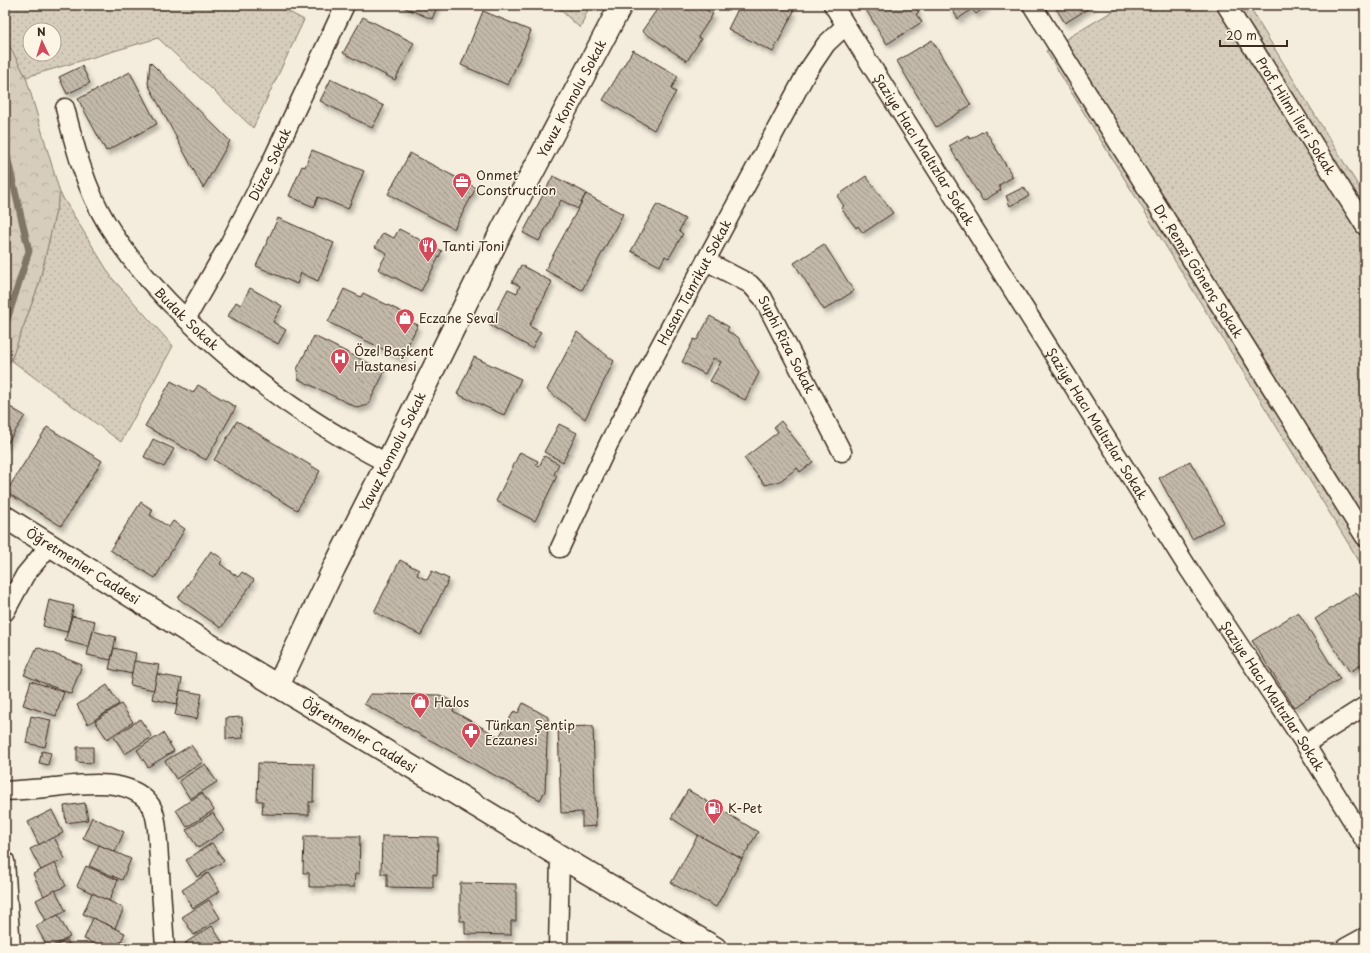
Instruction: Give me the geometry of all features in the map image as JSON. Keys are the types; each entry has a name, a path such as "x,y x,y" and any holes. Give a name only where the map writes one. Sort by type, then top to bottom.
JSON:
{"main road":[{"name":"Yavuz Konnolu Sokak","path":"278,686 334,568 388,463 502,230 621,5"},
{"name":"Öğretmenler Caddesi","path":"5,518 153,610 560,857 715,948"}],"street":[{"name":"Düzce Sokak","path":"186,319 229,244 268,169 345,5"},
{"name":"Şaziye Hacı Maltızlar Sokak","path":"833,5 844,26 1188,568 1305,744 1365,840"},
{"name":"Dr. Remzi Gönenç Sokak","path":"1032,5 1365,537"},
{"name":"Prof. Hilmi İleri Sokak","path":"1226,5 1365,226"},
{"name":"Hasan Tanrikut Sokak","path":"560,548 609,443 807,72 826,44 844,26"},
{"name":"Budak Sokak","path":"65,108 79,161 91,192 106,222 138,267 162,295 216,348 288,404 353,445 388,463"},
{"name":"Suphi Riza Sokak","path":"706,261 750,284 763,298 842,452"},
{"path":"5,612 25,575 50,545"},
{"path":"1305,744 1365,706"},
{"path":"5,791 83,784 107,784 125,788 139,794 150,804 157,829 165,948"},
{"path":"558,948 560,857"},
{"path":"5,861 11,948"},
{"path":"1345,948 1365,937"}],"green space":[{"path":"5,5 276,5 304,20 253,128 158,38 26,77 5,38"},
{"path":"555,5 590,5 580,28"},
{"path":"1123,5 1248,5 1365,197 1364,569 1046,51"},
{"path":"5,38 26,77 60,193 39,284 11,360 5,368 5,223 7,218 5,212"},
{"path":"60,193 112,278 173,346 121,442 11,360 39,284"}],"building":[{"path":"398,5 438,5 432,19"},
{"path":"660,5 699,5 713,14 698,37 701,39 687,61 642,31"},
{"path":"740,5 783,5 794,11 773,52 728,29"},
{"path":"863,5 914,5 919,12 916,14 922,22 887,44"},
{"path":"949,5 988,5 976,14 972,9 958,19"},
{"path":"1054,5 1094,5 1065,23"},
{"path":"483,11 531,31 508,85 461,65"},
{"path":"363,17 414,43 395,80 343,53"},
{"path":"932,40 971,105 936,127 897,61"},
{"path":"633,50 678,76 671,89 676,92 654,130 603,100"},
{"path":"150,62 230,141 203,188 148,84"},
{"path":"82,66 90,83 67,94 59,77"},
{"path":"130,72 157,124 106,151 78,99"},
{"path":"331,79 384,106 372,128 320,101"},
{"path":"985,130 1013,177 999,185 1001,190 983,201 949,146 968,135 970,139"},
{"path":"312,150 364,171 348,209 318,197 314,207 289,196 302,166 305,167"},
{"path":"410,153 476,188 454,229 388,194"},
{"path":"553,176 586,193 578,209 561,200 539,241 523,233"},
{"path":"866,176 893,213 863,233 858,226 856,228 841,208 844,206 837,196"},
{"path":"1024,187 1029,196 1010,206 1006,196"},
{"path":"586,194 623,214 582,290 545,270"},
{"path":"657,204 685,219 679,231 683,234 669,258 665,256 660,266 631,251"},
{"path":"278,218 334,243 318,281 301,273 297,284 256,266"},
{"path":"399,229 442,251 421,291 378,269 387,253 375,247 383,233 394,238"},
{"path":"824,244 854,291 824,310 794,263"},
{"path":"521,265 552,282 529,326 541,332 532,348 489,325 508,289 517,293 520,286 512,282"},
{"path":"250,288 282,306 273,322 286,330 278,344 228,316 236,302 241,305"},
{"path":"344,289 361,297 363,293 402,312 400,317 418,325 401,358 328,322"},
{"path":"710,316 729,327 727,331 738,337 759,373 745,400 710,381 721,362 713,358 705,374 682,362 694,339 697,340"},
{"path":"577,332 614,361 585,419 547,390"},
{"name":"Özel Başkent Hastanesi","path":"314,336 385,371 368,405 358,408 298,379 297,369"},
{"path":"474,357 521,379 504,415 457,394"},
{"path":"171,381 193,393 198,385 236,407 206,460 145,426"},
{"path":"5,404 25,416 5,447"},
{"path":"237,421 320,471 297,510 214,460"},
{"path":"781,421 813,462 800,472 797,468 780,481 765,485 744,458 778,432 774,427"},
{"path":"559,424 577,433 563,462 544,452"},
{"path":"47,427 102,461 61,526 6,492"},
{"path":"153,439 174,449 164,467 144,457"},
{"path":"520,452 538,461 536,465 539,467 544,456 559,464 554,474 557,476 535,521 496,501"},
{"path":"1190,461 1224,522 1192,539 1159,478"},
{"path":"141,502 153,510 150,515 169,527 173,521 185,529 155,578 110,550"},
{"path":"211,551 223,559 220,564 238,577 242,572 254,580 221,628 178,598"},
{"path":"400,560 419,570 417,575 427,580 432,571 449,579 421,635 374,612"},
{"path":"1356,592 1365,606 1365,662 1350,672 1315,619"},
{"path":"49,600 74,606 67,632 43,626"},
{"path":"1298,612 1340,679 1294,707 1252,641"},
{"path":"72,616 95,621 89,647 65,641"},
{"path":"93,631 116,637 111,660 87,655"},
{"path":"37,647 82,665 71,694 24,675"},
{"path":"114,648 136,653 132,674 109,669"},
{"path":"134,661 159,665 154,690 130,685"},
{"path":"157,674 182,679 177,704 152,699"},
{"path":"31,681 64,692 56,716 23,705"},
{"path":"107,685 119,704 88,724 77,705"},
{"path":"180,690 202,694 197,719 175,715"},
{"path":"370,694 440,695 457,704 453,711 499,737 514,711 518,713 523,703 548,717 545,791 540,800 364,704"},
{"path":"121,704 133,722 107,739 95,721"},
{"path":"31,716 51,720 45,747 26,743"},
{"path":"242,717 243,738 226,739 226,718"},
{"path":"140,719 152,737 125,754 114,737"},
{"path":"593,726 596,826 582,827 582,812 561,813 558,727"},
{"path":"163,733 174,751 148,767 137,750"},
{"path":"191,745 203,762 176,779 165,761"},
{"path":"77,747 93,747 93,763 77,762"},
{"path":"42,751 51,753 48,765 39,763"},
{"path":"258,763 314,764 313,802 309,802 309,815 262,814 263,801 257,801"},
{"path":"205,764 217,782 190,799 179,781"},
{"name":"K-Pet","path":"688,790 758,832 742,859 698,835 671,818"},
{"path":"202,793 214,810 187,827 176,810"},
{"path":"85,803 88,820 66,823 64,806"},
{"path":"52,810 63,833 39,845 28,822"},
{"path":"213,813 224,831 198,848 186,830"},
{"path":"92,817 124,832 115,852 83,838"},
{"path":"698,835 742,859 716,907 671,883"},
{"path":"304,836 360,836 359,874 355,874 354,887 309,887 309,873 303,873"},
{"path":"382,836 438,837 437,875 433,874 433,888 387,887 387,874 381,874"},
{"path":"54,837 65,859 41,870 30,849"},
{"path":"212,843 224,861 197,877 186,860"},
{"path":"99,845 131,859 122,880 89,866"},
{"path":"55,863 66,886 44,896 33,874"},
{"path":"86,866 118,880 109,901 77,886"},
{"path":"208,873 220,891 193,908 182,890"},
{"path":"460,883 516,884 516,921 511,921 511,935 465,934 465,921 460,921"},
{"path":"55,890 66,911 46,921 36,900"},
{"path":"92,893 124,908 115,928 83,914"},
{"path":"209,900 220,918 194,935 182,917"},
{"path":"58,915 70,937 48,948 36,926"},
{"path":"93,918 125,933 118,948 104,948 84,939"},
{"path":"212,926 223,943 216,948 189,948 185,943"},
{"path":"67,940 71,948 52,948"}],"waterway":[{"path":"5,148 29,251 5,326"}],"place":[{"name":"Onmet Construction","path":"462,199"},
{"name":"Tanti Toni","path":"428,263"},
{"name":"Eczane Seval","path":"405,335"},
{"name":"Özel Başkent Hastanesi","path":"340,375"},
{"name":"Halos","path":"420,719"},
{"name":"Türkan Şentip Eczanesi","path":"471,749"},
{"name":"K-Pet","path":"714,825"}]}
